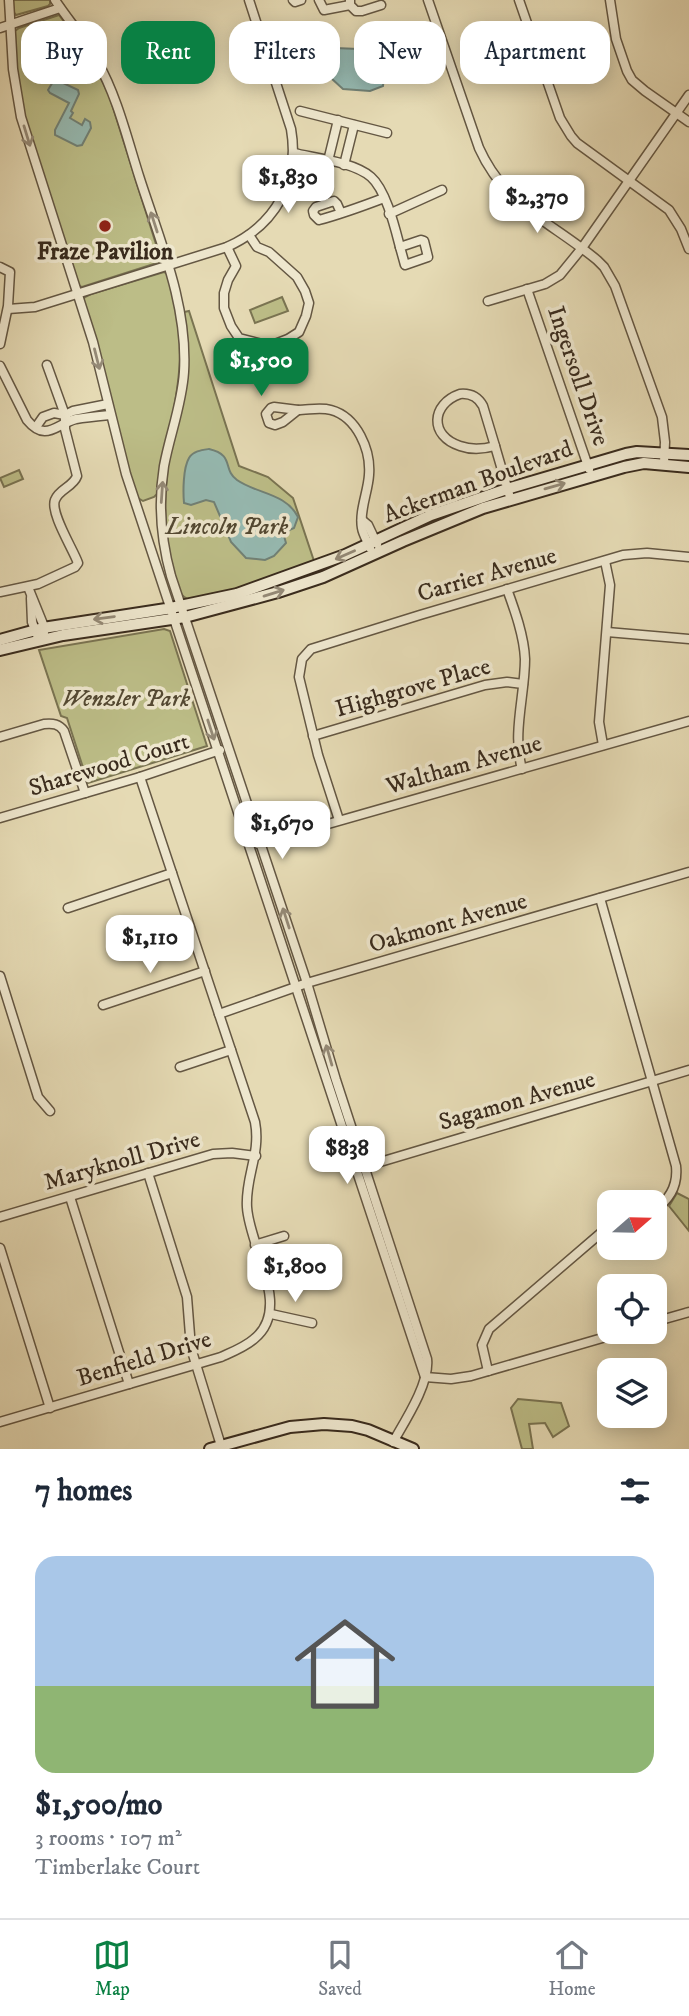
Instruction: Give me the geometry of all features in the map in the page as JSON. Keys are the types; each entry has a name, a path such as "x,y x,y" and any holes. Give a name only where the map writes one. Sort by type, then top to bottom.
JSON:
{"street":[{"path":"9,0 13,69 21,117 93,342 126,474 230,747 307,983 360,1167"},
{"path":"8,309 27,308 77,294 227,247 266,220 278,205 288,182 294,153 291,129 249,0"},
{"path":"293,0 302,0"},
{"path":"318,0 324,10 350,2 356,11 381,5"},
{"path":"428,0 476,138 490,170 520,204 604,267 615,286 662,417 665,458"},
{"path":"519,0 565,128 577,143 669,210 689,249"},
{"path":"610,0 616,39 627,71 638,86 689,122"},
{"path":"0,28 57,4 93,54 107,81 168,265 181,319 184,355 183,386 164,465 162,486 161,517 166,559 178,613 218,751 297,986 424,1345 428,1367 396,1445"},
{"path":"488,301 545,284 560,275 582,248 689,95"},
{"path":"300,111 387,133"},
{"path":"328,161 338,120"},
{"path":"344,165 354,125"},
{"path":"294,153 355,168 372,177 381,189 400,247"},
{"path":"389,214 442,190"},
{"path":"341,213 384,198"},
{"path":"227,247 236,266 224,293 224,308 231,326 239,338 253,343 270,346 288,339 299,332 309,303 297,276 269,252 257,247 249,234"},
{"path":"0,267 10,272 8,309 0,344"},
{"name":"Ingersoll Drive","path":"527,289 591,476"},
{"path":"0,592 28,587 54,578 77,565 77,559 54,507 57,496 76,479 65,419 47,365"},
{"path":"0,366 27,420 43,432 52,431 73,411 107,404"},
{"path":"495,446 465,447 446,437 437,420 443,403 460,394 476,397 483,406 495,446 509,494"},
{"path":"298,410 330,410 345,417 357,430 366,449 369,474 362,520 368,526 374,548"},
{"path":"36,427 43,417 54,413 65,419 110,415"},
{"name":"Ackerman Boulevard","path":"0,640 178,613 278,592 323,577 374,548 587,464 637,452 689,467"},
{"name":"Ackerman Boulevard","path":"509,494 665,458 689,455"},
{"name":"Carrier Avenue","path":"313,736 299,677 302,659 316,647 623,555 647,553 689,557"},
{"path":"603,745 599,722 610,585 605,561"},
{"path":"28,587 37,607 41,634"},
{"path":"507,589 524,648 517,748 522,769"},
{"path":"607,632 689,639"},
{"name":"Ackerman Boulevard","path":"0,650 41,634"},
{"name":"Highgrove Place","path":"313,736 485,685 507,682 523,684"},
{"name":"Waltham Avenue","path":"250,846 689,720"},
{"path":"0,737 44,724 59,726 64,731 85,793"},
{"path":"313,736 339,820"},
{"name":"Sharewood Court","path":"0,818 140,777 230,747"},
{"path":"140,777 255,1122 258,1142 247,1200 249,1227 269,1292 271,1314 312,1323"},
{"name":"Oakmont Avenue","path":"219,1014 297,986 689,872"},
{"path":"68,908 172,873"},
{"path":"600,898 676,1166 673,1191 667,1201"},
{"path":"103,1005 205,971"},
{"path":"0,976 3,998 38,1097 50,1111"},
{"path":"180,1067 231,1050"},
{"name":"Sagamon Avenue","path":"360,1167 689,1070"},
{"name":"Maryknoll Drive","path":"0,1217 213,1154 256,1156"},
{"path":"148,1174 187,1297 190,1338 196,1365 222,1447"},
{"path":"69,1197 129,1384"},
{"path":"255,1245 284,1236"},
{"path":"488,1371 482,1345 489,1329 597,1236"},
{"path":"0,1248 50,1408"},
{"path":"667,1318 689,1312"},
{"name":"Benfield Drive","path":"0,1422 196,1365 235,1350 254,1339 265,1327 271,1314"},
{"path":"425,1377 462,1378 597,1340"},
{"path":"210,1449 290,1427 324,1424 368,1430 396,1445 413,1449"}],"green space":[{"path":"12,0 50,0 50,4 16,15"},
{"path":"59,15 64,21 41,21"},
{"path":"21,27 21,84 104,84 160,262 79,286 23,114 16,74 15,31"},
{"name":"Lincoln Park","path":"164,272 167,274 177,317 179,373 157,494 143,501 138,498 126,464 83,300 91,294"},
{"path":"282,297 288,311 255,323 250,310"},
{"name":"Lincoln Park","path":"189,311 239,466 268,477 293,498 315,564 190,600 180,593 177,586 168,550 165,502 169,454 187,349 184,312"},
{"path":"19,470 23,479 4,487 0,478"},
{"name":"Wenzler Park","path":"164,629 170,631 207,746 88,783 67,718 61,716 39,650"},
{"path":"677,1193 689,1199 689,1231 669,1206"},
{"path":"518,1399 561,1403 569,1426 553,1437 545,1423 529,1424 533,1449 522,1449 511,1408"}],"water":[{"path":"340,48 354,49 354,84 383,86 370,91 343,89 338,84 340,84"},
{"path":"52,84 65,84 78,90 70,118 82,125 85,119 90,122 91,128 82,145 77,146 55,135 69,103 48,90"},
{"path":"209,449 222,455 237,480 279,498 293,509 298,517 294,528 284,536 286,543 274,556 265,560 246,558 231,542 214,502 206,500 191,505 184,503 187,462 195,452"}],"place":[{"name":"Fraze Pavilion","path":"105,226"}]}
